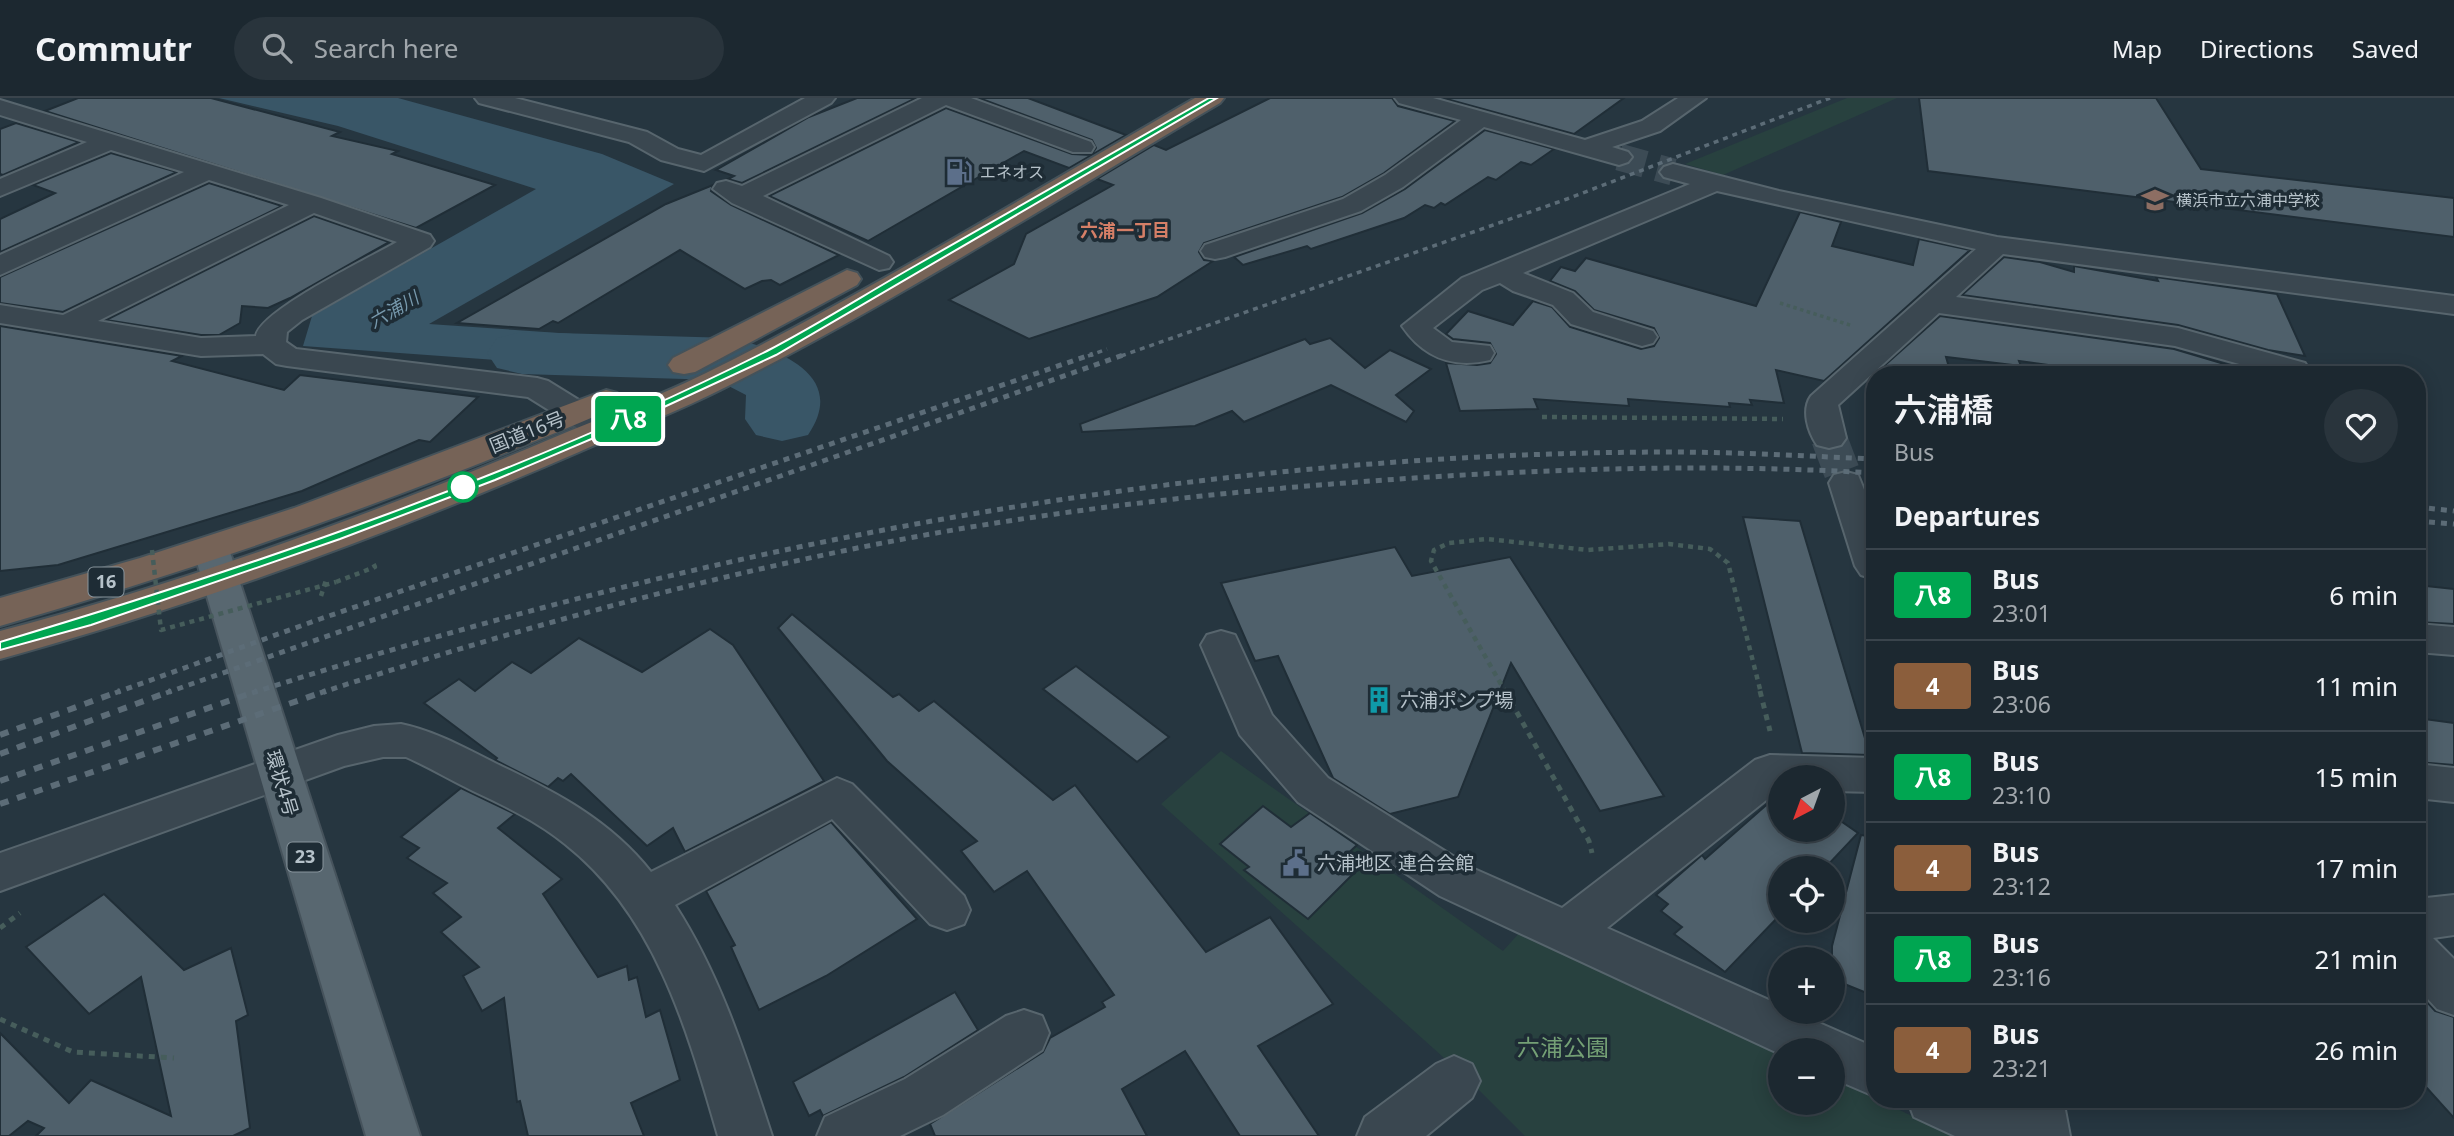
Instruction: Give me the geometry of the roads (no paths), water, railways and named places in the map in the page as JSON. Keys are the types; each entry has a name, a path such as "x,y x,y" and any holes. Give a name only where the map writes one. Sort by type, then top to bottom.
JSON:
{"highway":[{"name":"国道16号","path":"0,612 215,563 491,477 670,372 726,345 879,262 1169,98"},
{"name":"国道16号","path":"590,421 714,380 772,352 1212,98"},
{"name":"国道16号","path":"0,645 86,622 215,563"}],"main road":[{"name":"環状4号","path":"215,563 394,1136"}],"street":[{"path":"487,98 638,137 670,155 704,163 823,98"},
{"path":"551,115 586,98"},
{"path":"741,197 941,98"},
{"path":"949,98 1082,147"},
{"path":"1588,147 1651,126 1693,98"},
{"path":"1412,99 1619,157"},
{"path":"6,114 312,204 420,241 291,314 272,328 270,345"},
{"path":"1215,251 1352,205 1394,181 1480,118"},
{"path":"0,188 106,143"},
{"path":"704,163 701,176 879,262"},
{"path":"1673,172 1841,213 1997,245 2454,305"},
{"path":"0,266 204,173"},
{"path":"1479,353 1449,352 1427,342 1417,326 1472,284 1715,183"},
{"path":"67,325 312,204"},
{"path":"1826,429 1822,403 1997,245"},
{"path":"1502,272 1523,285 1563,299 1581,318 1642,337"},
{"path":"1933,303 2178,337 2280,366"},
{"path":"0,314 201,347 270,345 287,357 537,388 590,421"},
{"path":"1846,483 1866,542"},
{"path":"2426,639 2454,641"},
{"path":"1221,645 1255,724 1312,790 1456,882 1799,1038"},
{"path":"0,872 278,771 382,741 409,741 538,802 592,840 647,897 674,942 708,1021 745,1136"},
{"path":"1566,932 1770,772 1866,775"},
{"path":"2426,782 2454,785"},
{"path":"647,897 837,796 947,911"},
{"path":"2426,918 2454,915"},
{"path":"2426,963 2454,993"},
{"path":"844,1136 924,1097 1024,1032"},
{"path":"1845,1059 1866,1068"},
{"path":"1384,1136 1454,1081"},
{"path":"1953,1108 2014,1136"},
{"path":"2038,1108 2043,1136"}],"water":[{"path":"219,98 398,98 602,154 674,184 429,324 676,341 618,369 303,346 312,316 536,189 338,126"}],"waterway":[{"name":"六浦川","path":"522,353 731,359 782,385 782,419"}],"tunnel":[{"path":"1619,157 1673,172"},
{"path":"1829,438 1846,483"}],"railway":[{"path":"1121,356 1567,199 1830,98"},
{"path":"1088,356 1107,349"},
{"path":"115,693 320,619 1093,354"},
{"path":"166,693 1126,354"},
{"path":"252,693 424,640 598,593 774,552 951,518 1129,490 1308,469 1487,457 1667,452 1866,459"},
{"path":"323,692 559,620 720,578 883,543 1077,511 1302,487 1529,472 1701,468 1866,473"},
{"path":"2426,508 2454,511"},
{"path":"2426,522 2454,524"},
{"path":"0,735 120,691"},
{"path":"0,754 171,691"},
{"path":"0,781 257,691"},
{"path":"0,804 323,692"}],"place":[{"name":"エネオス","path":"959,172"},
{"name":"横浜市立六浦中学校","path":"2155,200"},
{"name":"六浦ポンプ場","path":"1379,700"},
{"name":"六浦地区 連合会館","path":"1296,863"}],"district":[{"name":"六浦一丁目","path":"1125,231"}],"park label":[{"name":"六浦公園","path":"1563,1048"}]}
